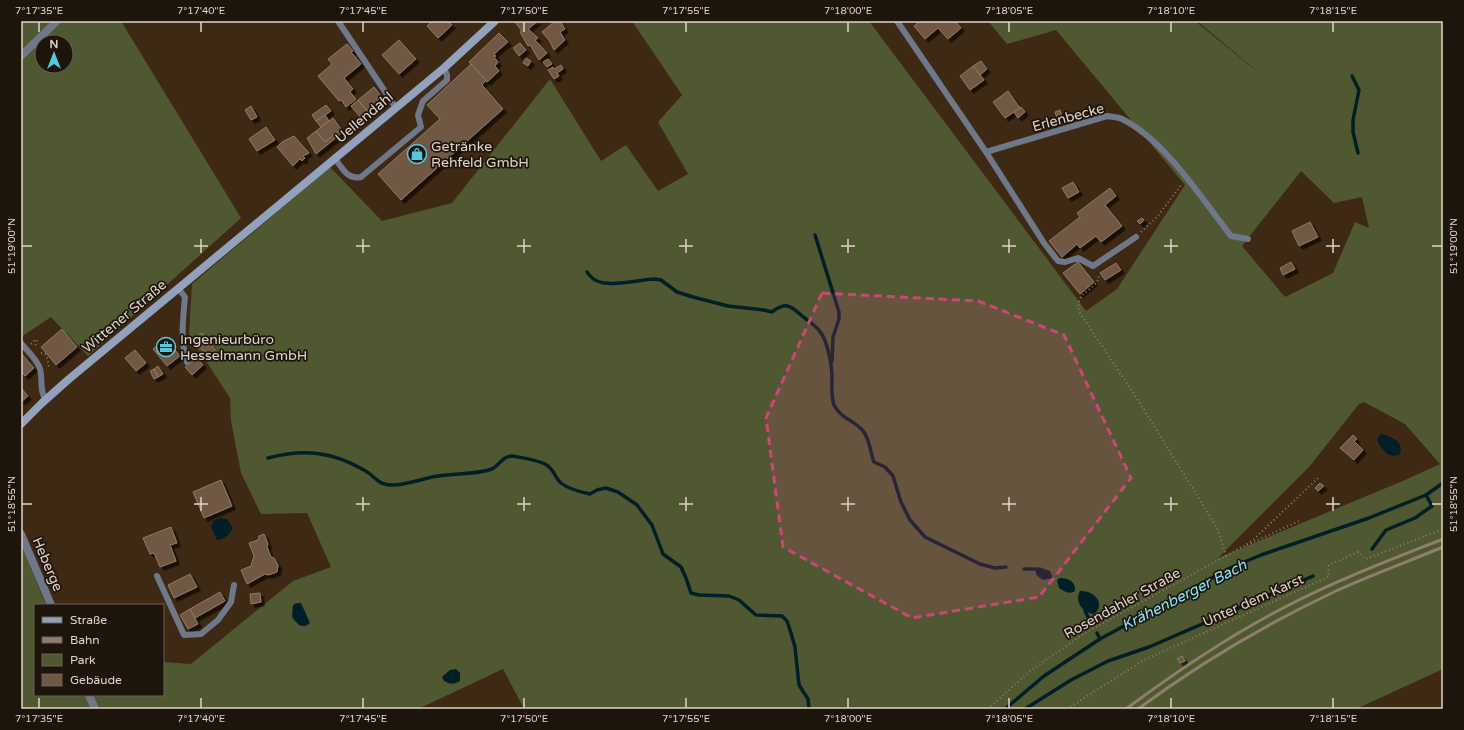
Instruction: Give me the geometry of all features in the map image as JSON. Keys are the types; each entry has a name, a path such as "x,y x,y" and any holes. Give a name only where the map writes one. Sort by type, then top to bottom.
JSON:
{"main road":[{"name":"Uellendahl","path":"247,231 444,68 495,21"},
{"name":"Wittener Straße","path":"21,424 46,400 247,231"}],"street":[{"path":"21,56 57,21"},
{"name":"Heberge","path":"21,534 51,604"},
{"path":"89,696 95,709"}],"lane":[{"path":"338,21 396,108"},
{"path":"898,21 986,152 1044,243 1058,261 1065,262 1078,258 1093,266 1136,237"},
{"path":"335,159 348,176 355,178 361,177 421,127 418,115 423,101 447,80 444,68"},
{"name":"Erlenbecke","path":"986,152 1107,116 1121,118 1141,131 1176,164 1231,236 1248,239"},
{"path":"178,288 185,297 182,336 183,349 187,362"},
{"path":"21,343 39,367 42,378 42,395 46,400"},
{"path":"157,576 184,635 201,634 218,620 231,602 234,585"}],"path":[{"path":"1136,237 1157,217 1186,178"},
{"path":"1093,266 1099,278 1097,283 1080,298 1078,307 1080,313 1140,404 1216,526 1222,539 1226,556"},
{"path":"1244,546 1318,478"},
{"path":"1244,546 1301,520"},
{"name":"Unter dem Karst","path":"1067,709 1144,660 1328,576 1329,565 1358,552 1366,559 1443,529"},
{"name":"Rosendahler Straße","path":"988,709 1030,671 1085,633 1244,546"}],"highlighted area":[{"path":"822,293 978,301 1064,335 1131,478 1039,597 912,618 783,547 766,418"}],"green space":[{"path":"21,21 121,21 241,218 88,356 51,317 21,337"},
{"path":"632,21 869,21 1086,311 1117,289 1185,185 1056,30 1007,44 988,21 1195,21 1270,82 1197,21 1443,21 1443,669 1356,709 524,709 503,669 418,709 21,709 21,543 46,604 34,604 34,696 164,696 164,662 191,664 293,581 331,567 307,513 261,514 241,473 231,421 230,398 189,335 192,284 330,167 382,221 452,203 550,79 601,161 626,145 658,191 688,174 658,122 682,95","holes":["1301,171 1334,203 1362,197 1369,228 1355,222 1333,273 1285,297 1242,246","1364,402 1405,424 1440,464 1218,558 1309,467 1359,404"]}],"water":[{"path":"1382,434 1396,440 1400,446 1400,454 1392,456 1383,450 1377,440 1379,435"},
{"path":"220,518 227,519 233,528 230,533 222,539 217,540 211,527 213,521"},
{"path":"1039,567 1050,571 1053,578 1043,580 1039,577 1036,574 1036,571"},
{"path":"1060,578 1071,581 1074,585 1075,591 1069,593 1059,588 1057,580"},
{"path":"1080,591 1090,593 1097,598 1099,606 1098,610 1094,614 1086,612 1079,603 1078,595"},
{"path":"301,603 310,623 305,626 300,625 292,617 293,605"},
{"path":"456,669 460,673 460,681 452,684 444,681 442,677 450,670"}],"building":[{"path":"432,21 448,21 452,25 438,38 427,26"},
{"path":"514,21 538,21 528,29 538,38 535,40 547,53 539,60 530,45 528,46 520,32 522,31"},
{"path":"560,21 565,29 560,32 565,40 554,50 549,40 542,32 554,22"},
{"path":"920,21 955,21 961,28 948,39 938,28 925,39 914,26"},
{"path":"499,33 508,42 494,54 496,56 494,57 498,62 495,66 499,71 487,82 469,62"},
{"path":"399,40 416,59 399,74 382,55"},
{"path":"520,43 526,50 519,56 513,48"},
{"path":"347,44 353,51 351,52 361,64 344,78 353,89 350,92 356,99 346,107 318,76 332,64 328,59"},
{"path":"526,58 531,61 528,66 523,63"},
{"path":"548,59 552,64 547,67 543,62"},
{"path":"981,61 987,69 980,75 973,66"},
{"path":"471,64 486,80 482,85 503,109 401,200 378,174 440,119 427,105"},
{"path":"561,65 563,69 557,73 559,76 554,79 548,70 553,67 554,69"},
{"path":"973,66 984,80 970,90 960,76"},
{"path":"374,87 384,100 368,112 358,100"},
{"path":"1008,91 1020,108 1005,118 993,102"},
{"path":"358,100 368,112 361,118 351,106"},
{"path":"326,105 331,111 316,121 312,115"},
{"path":"251,106 257,117 251,120 245,110"},
{"path":"1021,107 1025,112 1018,118 1014,112"},
{"path":"1060,110 1062,116 1057,118 1055,112"},
{"path":"325,115 329,121 321,127 316,121"},
{"path":"333,118 341,129 325,142 316,131"},
{"path":"266,127 275,140 257,151 249,139"},
{"path":"341,129 343,132 316,154 307,138 316,131 325,142"},
{"path":"294,136 309,153 303,156 305,158 302,161 300,159 293,166 277,147 282,142"},
{"path":"1073,182 1079,192 1068,198 1062,188"},
{"path":"1110,188 1116,196 1105,205 1122,226 1101,242 1096,236 1080,248 1077,244 1062,257 1049,241 1080,217 1077,213"},
{"path":"1142,218 1144,220 1140,224 1137,221"},
{"path":"1310,222 1318,237 1299,246 1292,231"},
{"path":"1078,262 1094,282 1080,294 1063,273"},
{"path":"1291,262 1295,269 1283,275 1280,268"},
{"path":"1116,263 1121,270 1105,280 1100,273"},
{"path":"62,329 77,347 56,365 41,347"},
{"path":"202,333 217,352 209,358 194,339"},
{"path":"166,339 180,356 167,366 153,349"},
{"path":"135,350 146,363 136,371 125,358"},
{"path":"21,353 34,368 25,376 21,371"},
{"path":"197,358 203,365 192,375 185,367"},
{"path":"158,366 163,374 158,377 154,369"},
{"path":"154,369 158,377 154,379 150,371"},
{"path":"21,388 28,396 21,402"},
{"path":"1353,435 1357,439 1354,441 1363,450 1354,460 1340,448"},
{"path":"221,480 232,506 204,518 193,492"},
{"path":"1320,483 1324,486 1318,491 1315,488"},
{"path":"171,527 177,543 170,545 176,561 160,567 154,553 150,554 143,538"},
{"path":"264,534 271,557 274,558 278,565 277,572 268,575 265,574 247,584 241,570 251,566 254,556 249,543 258,540 259,536"},
{"path":"190,574 197,587 174,598 168,585"},
{"path":"220,592 225,601 195,618 190,609"},
{"path":"260,593 261,602 251,604 250,594"},
{"path":"190,609 198,624 188,629 180,615"},
{"path":"1182,656 1185,661 1180,663 1177,659"}],"waterway":[{"path":"1352,76 1359,90 1353,120 1353,132 1358,153"},
{"path":"815,235 839,312 839,319 833,337 832,361"},
{"path":"587,272 594,279 603,283 654,279 661,280 677,292 728,306 772,312 784,306 794,309 821,333 828,348 832,372 832,395 834,405 840,414 863,431 869,442 874,462 885,467 893,476 901,502 910,520 925,537 980,564 995,568 1006,567"},
{"path":"268,458 294,453 329,455 352,464 383,484 393,485 451,474 485,471 492,469 503,459 512,456 545,464 552,470 557,479 565,486 573,489 590,494 597,490 606,488 618,492 637,505 652,525 663,554 681,567 691,593 699,595 729,596 739,600 756,615 782,616 787,621 795,647 799,685 808,699 809,709"},
{"name":"Krähenberger Bach","path":"1372,549 1386,530 1415,518 1432,506 1426,495 1443,483"},
{"name":"Krähenberger Bach","path":"1005,709 1044,676 1100,639 1230,568 1261,555 1369,518 1426,495"},
{"path":"1024,569 1036,569"},
{"name":"Krähenberger Bach","path":"1025,709 1071,680 1108,661 1149,647 1313,576"},
{"path":"1085,611 1091,623"},
{"name":"Krähenberger Bach","path":"1097,633 1100,639"}],"railway":[{"path":"1126,709 1204,654 1266,617 1344,579 1443,539"},
{"path":"1138,709 1209,660 1284,617 1349,585 1443,547"}],"place":[{"name":"Getränke Rehfeld GmbH","path":"417,154"},
{"name":"Ingenieurbüro Hesselmann GmbH","path":"166,347"}]}
